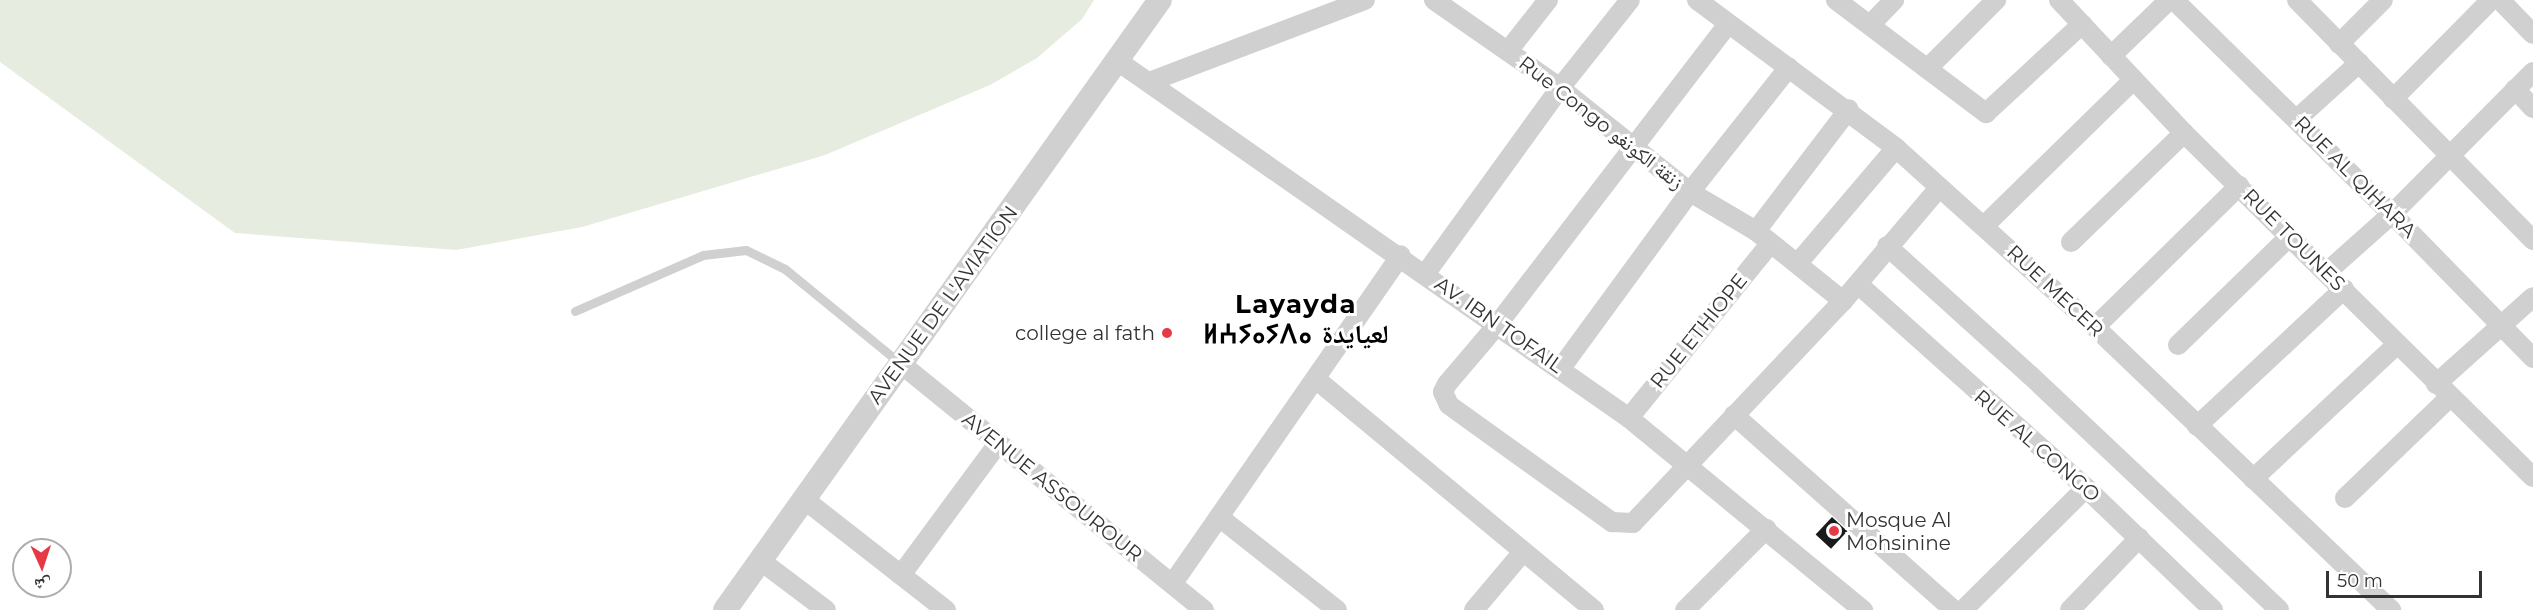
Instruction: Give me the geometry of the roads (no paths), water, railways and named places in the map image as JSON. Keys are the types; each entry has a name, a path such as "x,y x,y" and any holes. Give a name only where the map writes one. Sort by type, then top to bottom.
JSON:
{"street":[{"name":"AVENUE DE L'AVIATION","path":"725,610 900,363 1119,62 1160,0"},
{"path":"1149,82 1365,0"},
{"name":"Rue Congo زنقة الكونغو","path":"1434,0 1560,88 1690,192 1798,263 1843,301"},
{"path":"1508,51 1548,0"},
{"path":"1426,273 1560,88 1630,0"},
{"name":"RUE MECER","path":"1696,0 1849,109 1896,148 2095,327 2391,610"},
{"path":"1836,0 1986,113 2082,24"},
{"path":"1870,25 1894,0"},
{"path":"1927,69 1996,0"},
{"name":"RUE TOUNES","path":"2059,0 2184,133 2328,271 2396,345 2533,477"},
{"path":"2111,56 2171,0"},
{"name":"RUE AL QIHARA","path":"2171,0 2297,119 2533,358"},
{"path":"2297,0 2533,240"},
{"path":"2339,44 2383,0"},
{"path":"2393,99 2491,0"},
{"path":"2500,0 2533,34"},
{"path":"1728,24 1498,324 1447,384 1443,392 1449,405 1612,522 1623,525 1640,519 1734,415 1843,301 1887,246 1939,188"},
{"name":"AV. IBN TOFAIL","path":"1119,62 1401,255 1629,418 1863,610"},
{"path":"2297,119 2359,63"},
{"path":"1561,368 1690,192 1789,67"},
{"path":"2328,271 2392,214 2533,72"},
{"path":"1984,226 2133,80"},
{"path":"2515,89 2533,108"},
{"name":"RUE ETHIOPE","path":"1629,418 1763,238 1849,109"},
{"path":"2072,242 2184,133"},
{"path":"1798,263 1896,148"},
{"path":"2095,327 2239,186"},
{"path":"2178,345 2290,236"},
{"path":"1887,246 2038,382 2279,610"},
{"path":"1173,583 1317,380 1401,255"},
{"name":"RUE AL CONGO","path":"1858,284 2086,488 2213,610"},
{"path":"2197,426 2344,289"},
{"path":"2345,498 2502,326 2533,297"},
{"path":"2253,479 2396,345"},
{"name":"AVENUE ASSOUROUR","path":"900,363 997,445 1204,610"},
{"path":"1317,380 1522,553 1594,610"},
{"path":"1734,415 1954,610"},
{"path":"901,575 997,445"},
{"path":"1963,610 2086,488"},
{"path":"805,500 946,610"},
{"path":"1219,517 1337,610"},
{"path":"1685,610 1766,529"},
{"path":"2070,610 2139,538"},
{"path":"1474,610 1522,553"},
{"path":"761,561 826,610"}],"lane":[{"path":"575,310 703,255 746,250 785,269 900,363"}],"place":[{"name":"college al fath","path":"1167,333"},
{"name":"Mosque Al Mohsinine","path":"1834,531"}],"district":[{"name":"Layayda ⵍⵄⵢⴰⵢⴷⴰ لعيايدة","path":"1296,320"}]}
